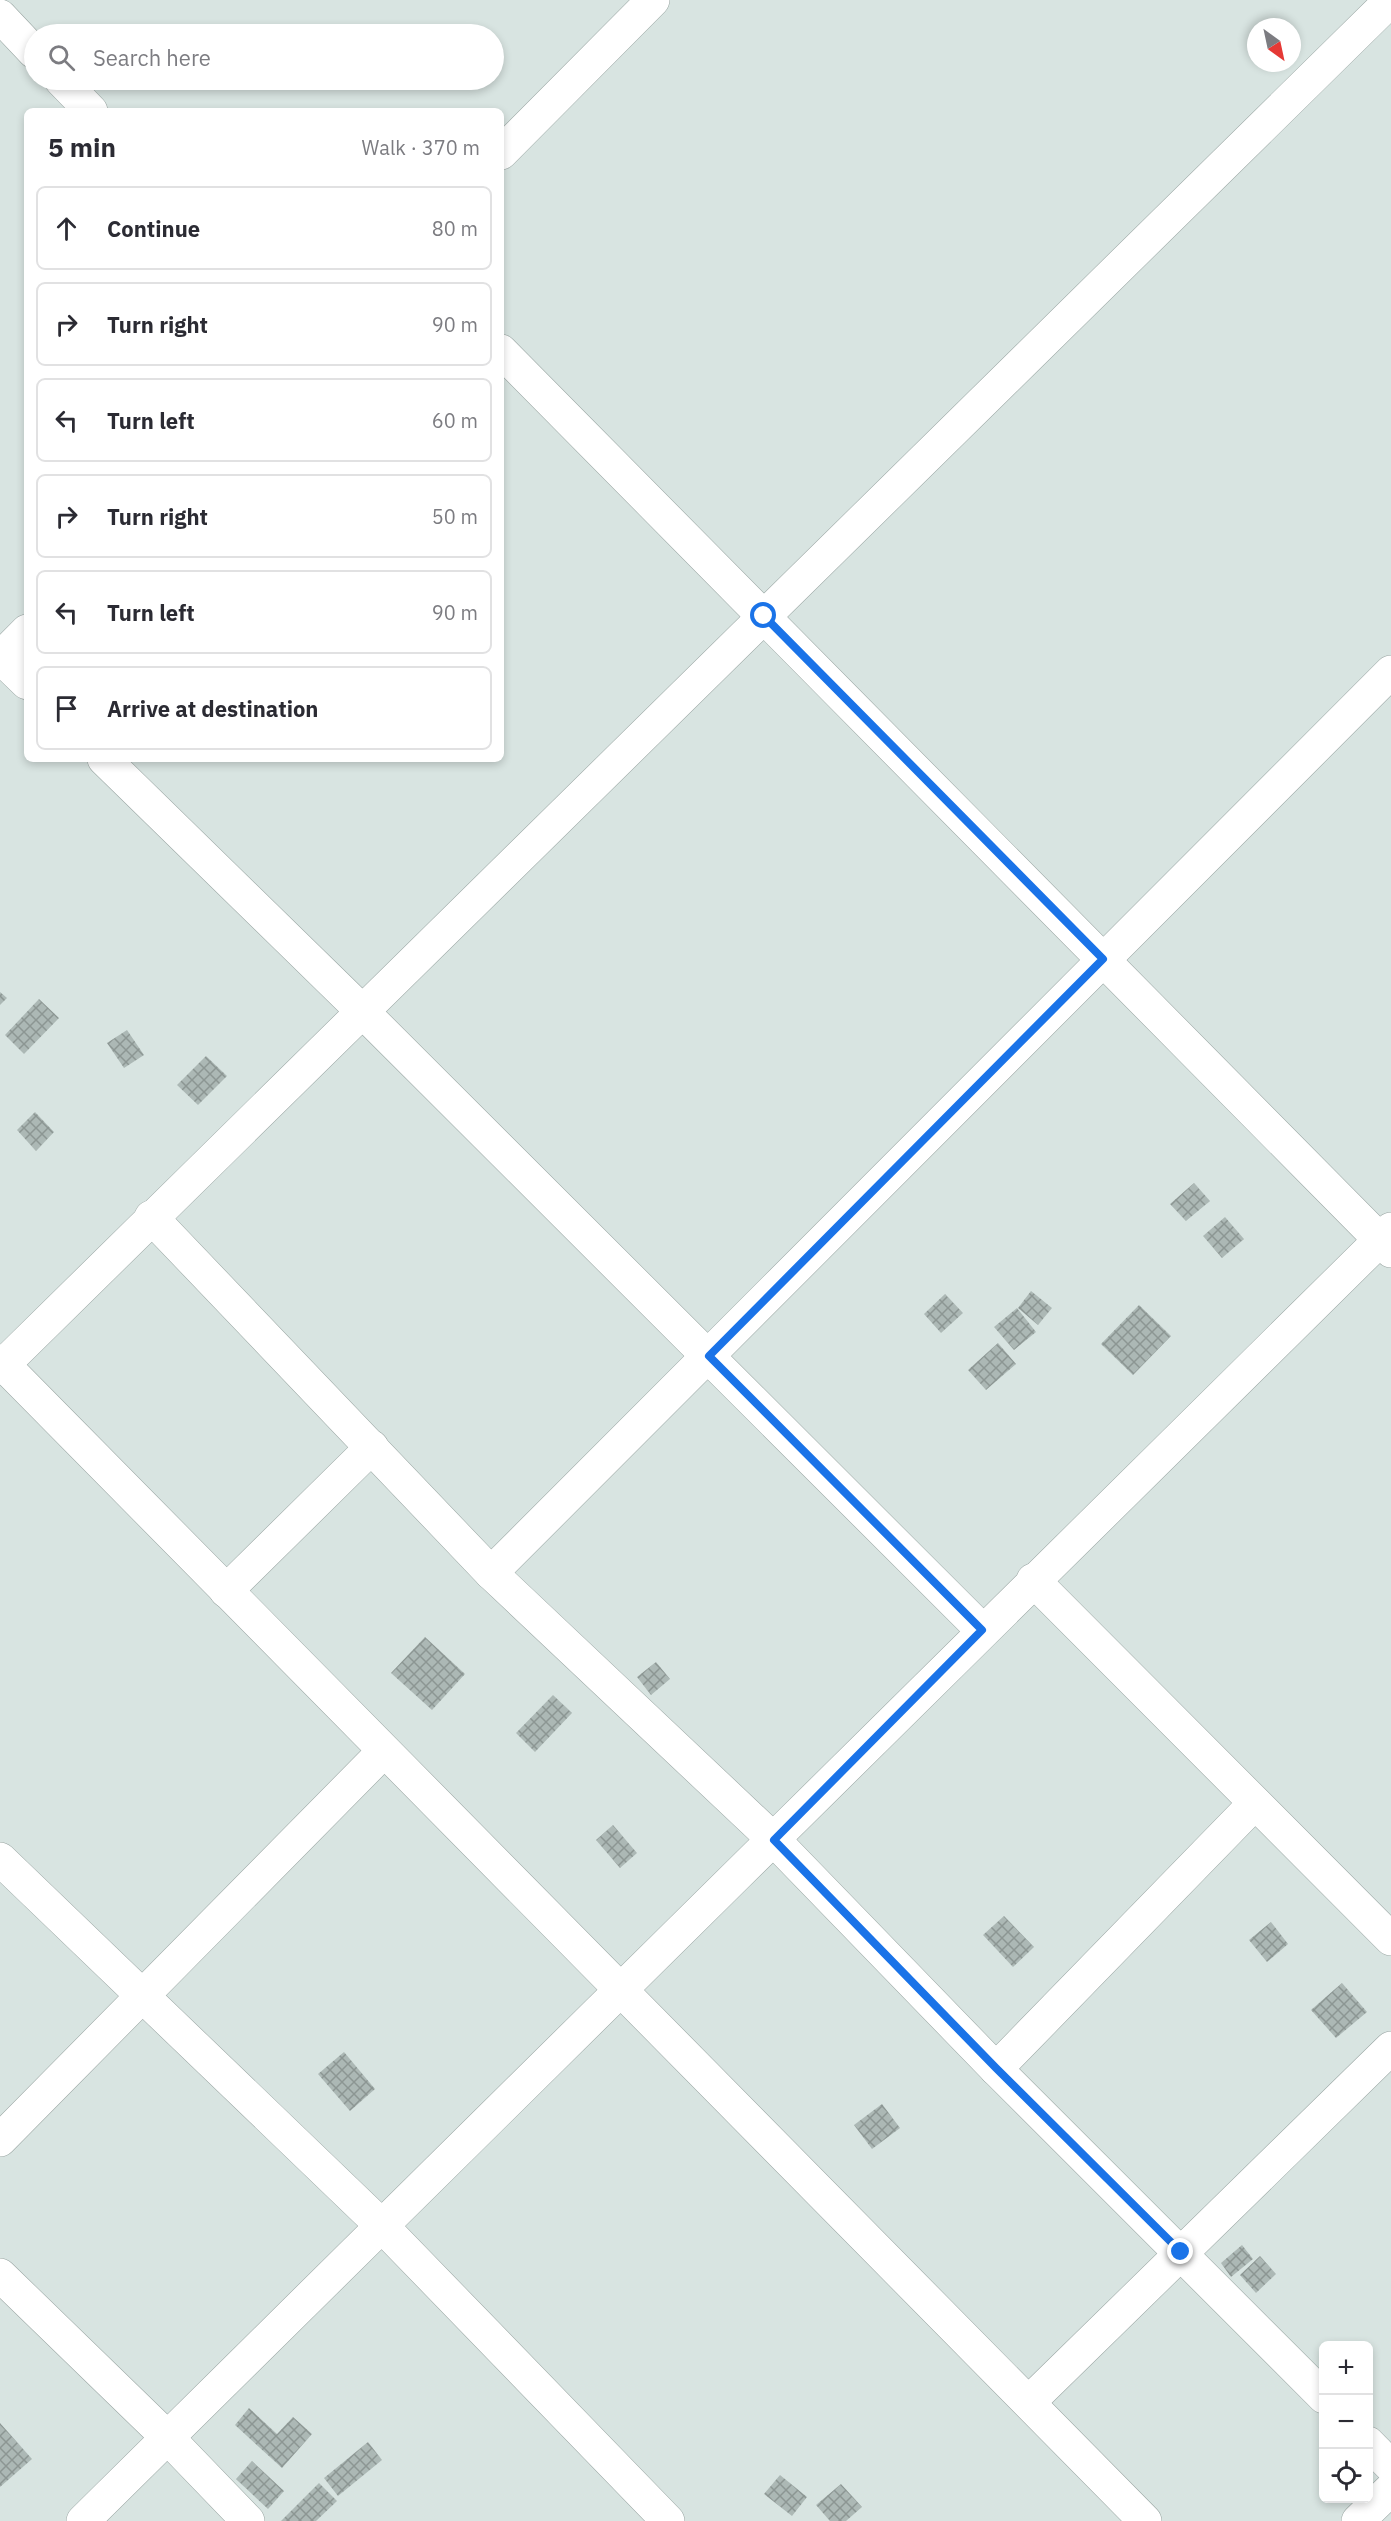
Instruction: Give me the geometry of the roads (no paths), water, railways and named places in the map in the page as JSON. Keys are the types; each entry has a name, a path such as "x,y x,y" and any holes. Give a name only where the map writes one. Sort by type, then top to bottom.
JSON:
{"street":[{"path":"504,150 653,0"},
{"path":"1145,2521 1,1365 1391,0"},
{"path":"0,16 24,41"},
{"path":"71,90 88,108"},
{"path":"83,2521 619,1990 774,1840 982,1630 1387,1240 1103,959 504,354"},
{"path":"24,634 0,658 24,680"},
{"path":"491,1573 1391,672"},
{"path":"107,762 362,1011 982,1630"},
{"path":"151,1217 491,1573 774,1840 996,2068 1321,2395"},
{"path":"226,1591 372,1447"},
{"path":"1033,1580 1391,1939"},
{"path":"0,2140 384,1751"},
{"path":"996,2068 1256,1803"},
{"path":"0,1858 381,2225 668,2521"},
{"path":"1029,2402 1391,2048"},
{"path":"0,2275 168,2438 248,2521"},
{"path":"1373,2448 1391,2466"},
{"path":"1358,2521 1391,2489"}]}
